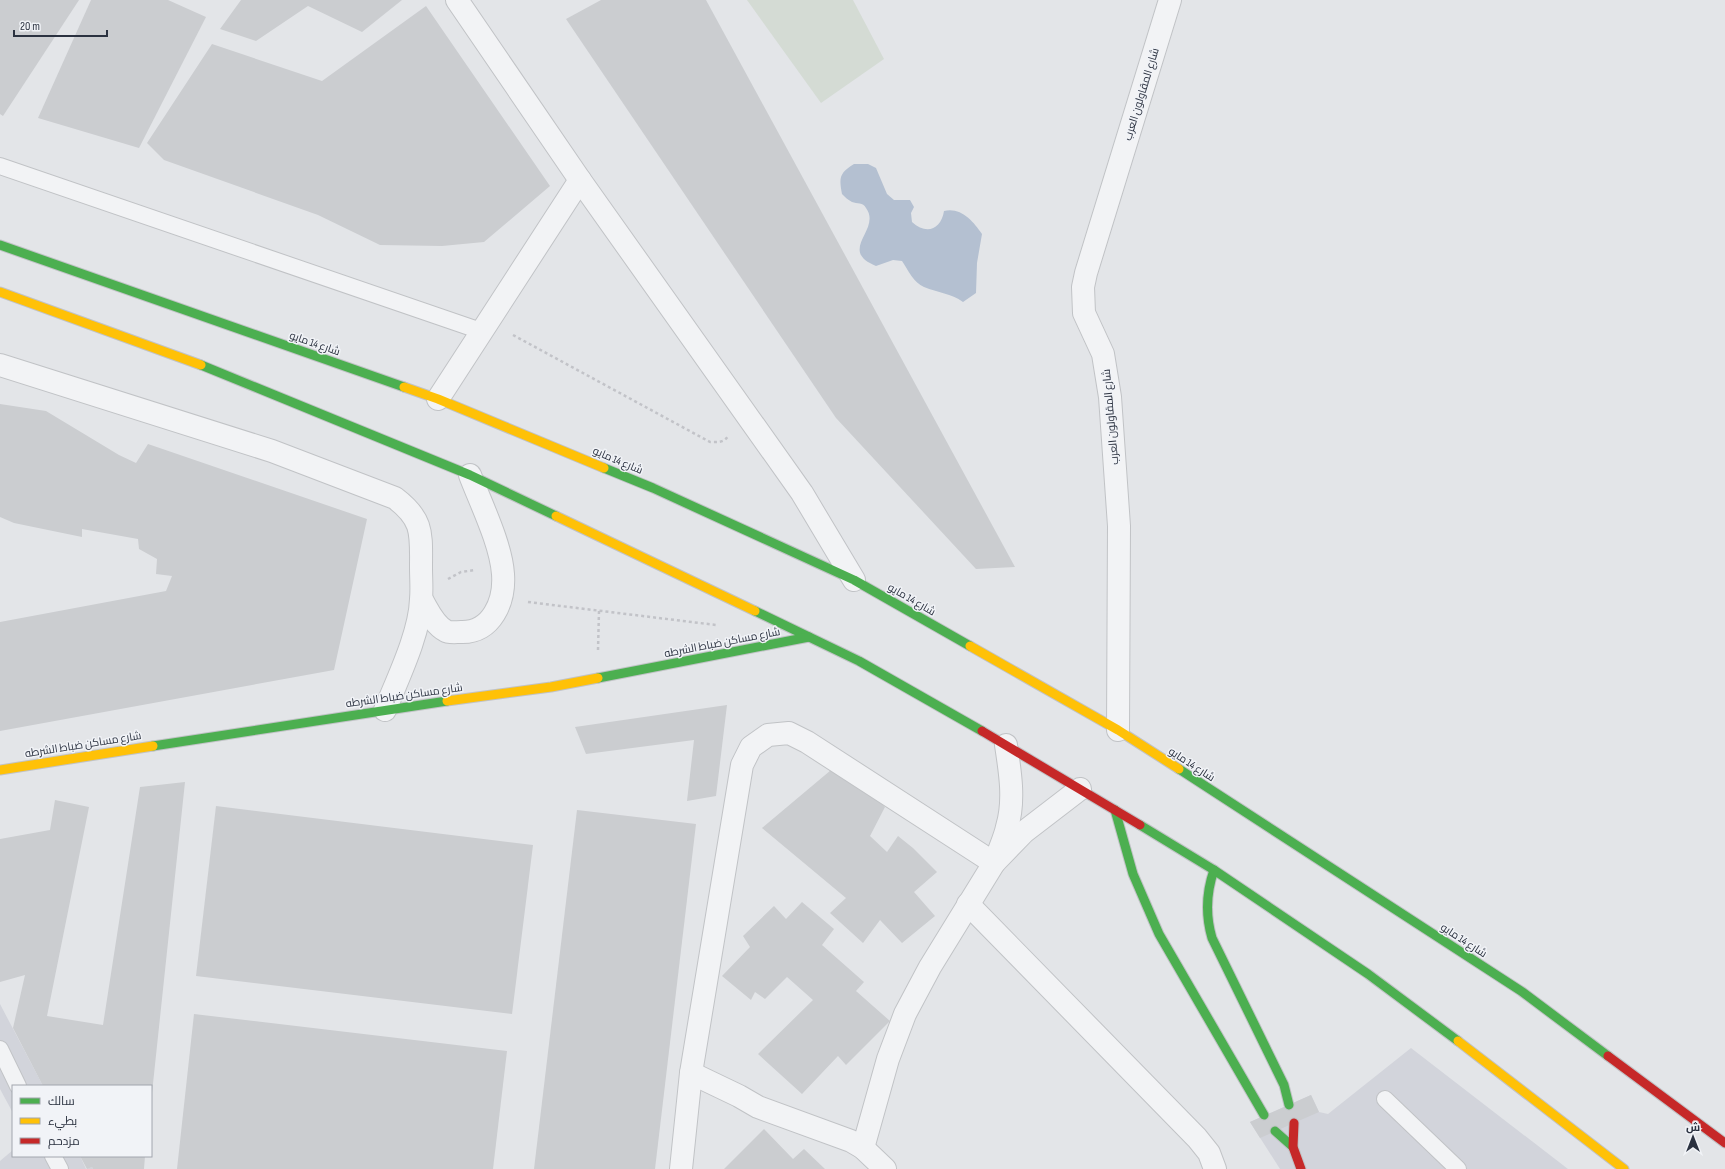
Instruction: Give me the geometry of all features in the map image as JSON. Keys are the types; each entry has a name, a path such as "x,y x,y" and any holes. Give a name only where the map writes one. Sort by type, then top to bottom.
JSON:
{"main road":[{"name":"شارع 14 مايو","path":"0,245 438,399 653,488 854,580 1118,730 1521,991 1725,1143"},
{"path":"0,292 184,358 470,475 859,661 1006,745 1214,870 1368,974 1482,1059 1624,1169"},
{"name":"شارع مساكن ضباط الشرطه","path":"0,770 385,710 551,687 809,637"},
{"path":"1115,810 1122,842 1144,905 1159,934 1264,1115"},
{"path":"1214,870 1208,886 1206,904 1207,921 1212,938 1284,1085 1289,1104"},
{"path":"1294,1123 1293,1148 1301,1169"},
{"path":"1275,1131 1293,1148"}],"street":[{"path":"457,0 580,180 802,493 854,580"},
{"name":"شارع المقاولون العرب","path":"1118,730 1119,526 1110,396 1103,354 1084,313 1083,287 1170,0"},
{"path":"438,399 580,180"},
{"path":"0,365 272,451 395,498 408,508 418,522 422,538 422,600 416,626 407,653 385,710"},
{"path":"422,600 434,621 446,632 470,632 491,620 502,599 503,574 490,528 470,475"},
{"path":"680,1169 691,1074 742,765 751,747 768,735 788,734 807,742 994,863"},
{"path":"863,1148 888,1059 906,1014 930,967 994,863 1008,826 1011,799 1010,772 1006,745"},
{"path":"994,863 1024,832 1080,789"},
{"path":"968,904 1197,1138 1209,1153 1215,1169"},
{"path":"691,1074 758,1107 851,1141 863,1148 885,1169"}],"lane":[{"path":"0,166 484,326"},
{"path":"0,1049 18,1085"},
{"path":"1385,1099 1458,1169"},
{"path":"54,1157 60,1169"}],"path":[{"path":"484,326 710,442 719,443 727,438 731,430"},
{"path":"422,600 442,583 461,572 482,569 503,574"},
{"path":"502,599 724,626"},
{"path":"596,679 599,611"}],"shaded area":[{"path":"747,0 853,0 884,59 821,103"},
{"path":"0,1004 42,1085 12,1085 12,1111 0,1089"},
{"path":"1411,1048 1568,1169 1280,1169 1250,1122 1311,1095 1319,1112 1328,1114"},
{"path":"12,1151 12,1157 80,1157 86,1169 0,1169 0,1161"}],"water":[{"path":"854,164 868,164 876,168 887,194 894,200 910,200 914,207 911,213 912,222 917,226 927,229 932,228 940,223 944,211 950,210 961,213 975,224 982,234 977,263 976,293 963,302 917,283 902,261 893,260 876,266 865,260 860,253 860,246 869,224 869,216 863,205 852,202 842,194 840,184 841,176 845,170"}],"building":[{"path":"0,0 79,0 3,116 0,114"},
{"path":"91,0 168,0 206,17 139,148 38,118"},
{"path":"241,0 402,0 362,32 308,6 256,41 220,29"},
{"path":"601,0 706,0 1015,567 976,569 836,418 566,19"},
{"path":"426,6 550,186 484,242 442,246 380,245 318,215 164,160 147,143 212,44 322,81"},
{"path":"0,404 46,411 119,455 136,463 148,444 367,519 334,670 0,731 0,622 166,591 172,576 156,574 157,559 139,549 138,539 82,529 82,537 14,523 0,517"},
{"path":"727,705 716,796 687,801 694,740 586,754 575,727"},
{"path":"837,765 885,807 870,836 887,852 898,836 913,848 937,872 914,892 935,916 902,943 880,920 863,943 830,913 846,898 762,828"},
{"path":"185,782 152,1093 152,1085 42,1085 13,1028 25,975 0,982 0,839 50,830 55,800 89,807 47,1016 103,1025 140,787"},
{"path":"216,806 533,845 512,1014 196,976"},
{"path":"577,810 696,824 655,1169 534,1169"},
{"path":"802,902 834,929 822,945 864,982 856,991 890,1021 846,1065 838,1056 802,1094 758,1054 813,1000 787,977 765,999 755,992 751,1000 722,976 750,947 743,936 774,906 786,919"},
{"path":"194,1014 507,1051 493,1169 177,1169"},
{"path":"1311,1095 1319,1112 1260,1138 1250,1122"},
{"path":"764,1129 793,1159 804,1149 825,1169 724,1169"},
{"path":"81,1157 145,1157 144,1169 93,1169 92,1167 87,1169"}],"traffic: fast":[{"path":"0,245 404,387"},
{"path":"201,365 470,475 556,516"},
{"path":"604,468 653,488 854,580 970,646"},
{"path":"755,611 859,661 982,731"},
{"path":"598,678 809,637"},
{"path":"153,746 447,701"},
{"path":"1179,769 1521,991 1608,1056"},
{"path":"1115,810 1133,874 1159,934 1264,1115"},
{"path":"1140,825 1214,870 1368,974 1458,1041"},
{"path":"1214,870 1209,887 1207,904 1208,920 1212,938 1284,1085 1289,1105"},
{"path":"1275,1131 1293,1147"}],"traffic: slow":[{"path":"0,292 201,365"},
{"path":"404,387 438,399 604,468"},
{"path":"556,516 755,611"},
{"path":"970,646 1118,730 1179,769"},
{"path":"447,701 551,687 598,678"},
{"path":"0,770 153,746"},
{"path":"1458,1041 1624,1169"}],"traffic: jam":[{"path":"982,731 1140,825"},
{"path":"1608,1056 1725,1143"},
{"path":"1294,1123 1293,1147 1301,1169"}]}
